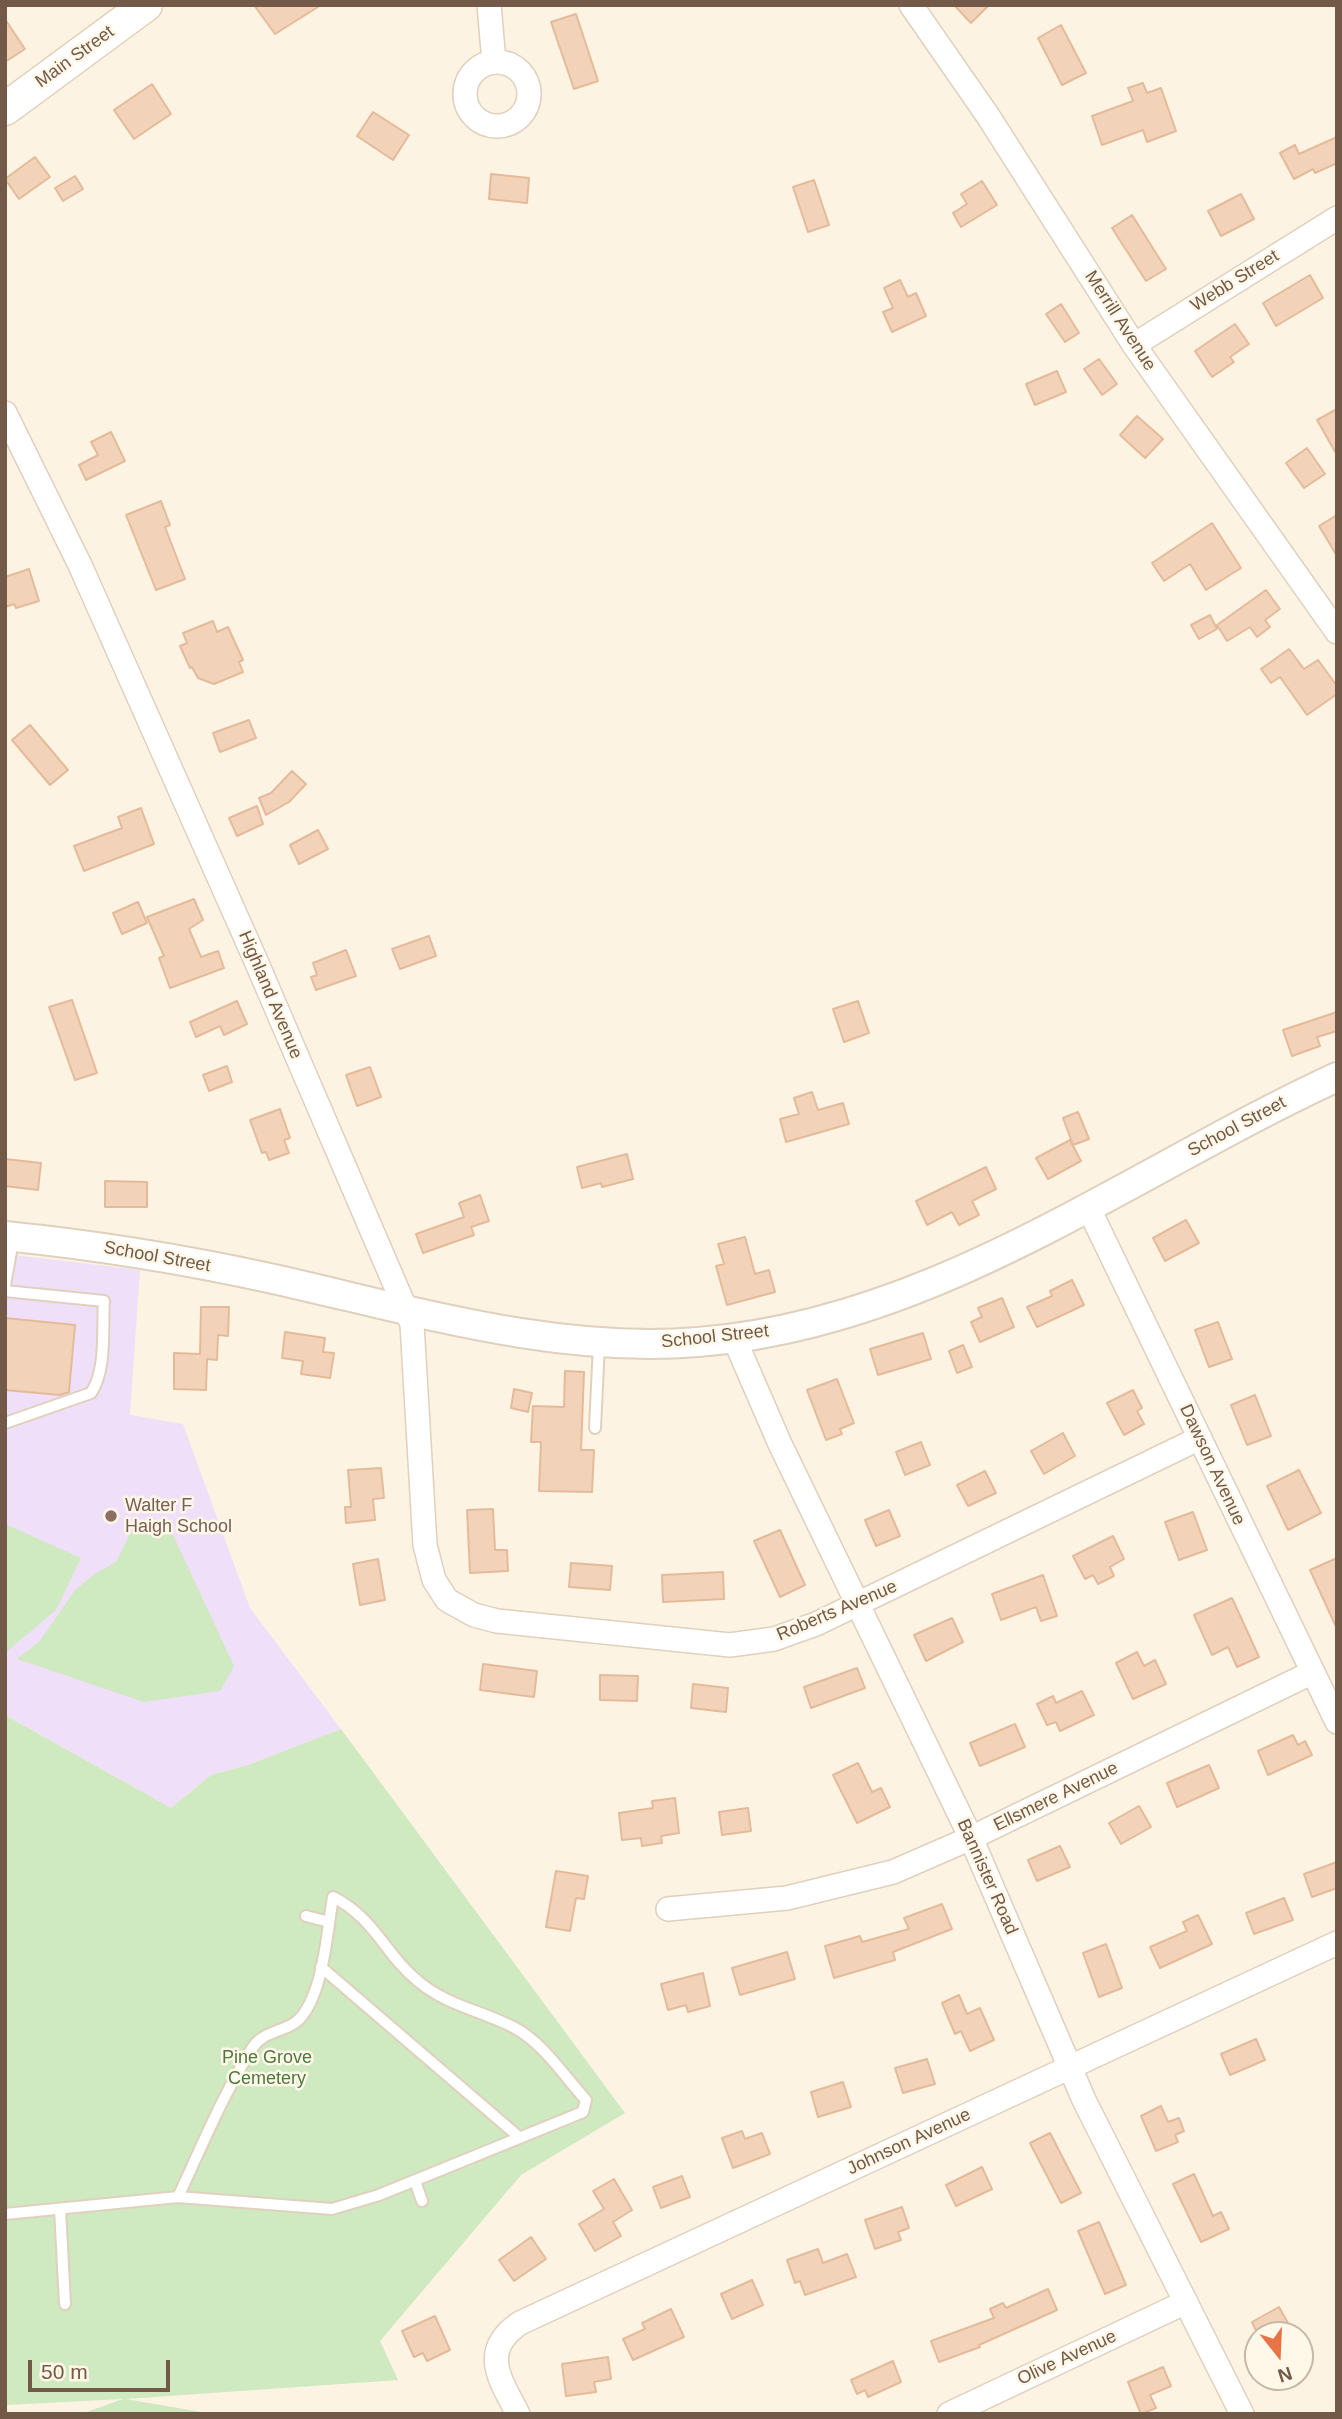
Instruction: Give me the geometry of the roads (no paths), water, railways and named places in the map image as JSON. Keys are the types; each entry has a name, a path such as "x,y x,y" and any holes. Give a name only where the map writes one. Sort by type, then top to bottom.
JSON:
{"main road":[{"name":"Main Street","path":"5,109 146,5"}],"street":[{"path":"489,5 494,62"},
{"name":"Merrill Avenue","path":"911,5 988,116 1134,345 1337,632"},
{"name":"Webb Street","path":"1134,345 1337,218"},
{"name":"Highland Avenue","path":"5,413 53,506 257,961 412,1324 426,1557 434,1580 447,1600"},
{"name":"School Street","path":"9,1236 167,1257 504,1329 599,1341 665,1343 734,1338 821,1320 884,1300 1004,1250 1337,1077"},
{"name":"Dawson Avenue","path":"1088,1207 1337,1723"},
{"name":"Bannister Road","path":"734,1338 780,1444 971,1838 1070,2067 1242,2414"},
{"name":"Roberts Avenue","path":"447,1600 464,1610 497,1621 730,1645 752,1643 796,1632 858,1604 1199,1438"},
{"name":"Ellsmere Avenue","path":"668,1909 788,1898 828,1891 893,1872 971,1838 1311,1673"},
{"name":"Johnson Avenue","path":"518,2414 498,2372 496,2356 503,2337 520,2323 1337,1943"},
{"name":"Olive Avenue","path":"949,2414 1186,2302"}],"lane":[{"path":"5,1285 9,1236"},
{"path":"5,1291 104,1301 100,1369 98,1383 92,1393 5,1423"},
{"path":"595,1428 599,1341"},
{"path":"5,2214 178,2197 332,2209 415,2181 583,2112 586,2100 530,2039 516,2029 450,2003 416,1980 372,1925 353,1907 333,1897 321,1967 303,2016 292,2025 264,2036 243,2064 178,2197"},
{"path":"306,1916 329,1922"},
{"path":"321,1967 519,2137"},
{"path":"415,2181 422,2201"},
{"path":"60,2209 65,2304"}],"place":[{"name":"Walter F Haigh School","path":"111,1516"}],"park label":[{"name":"Pine Grove Cemetery","path":"267,2068"}]}
